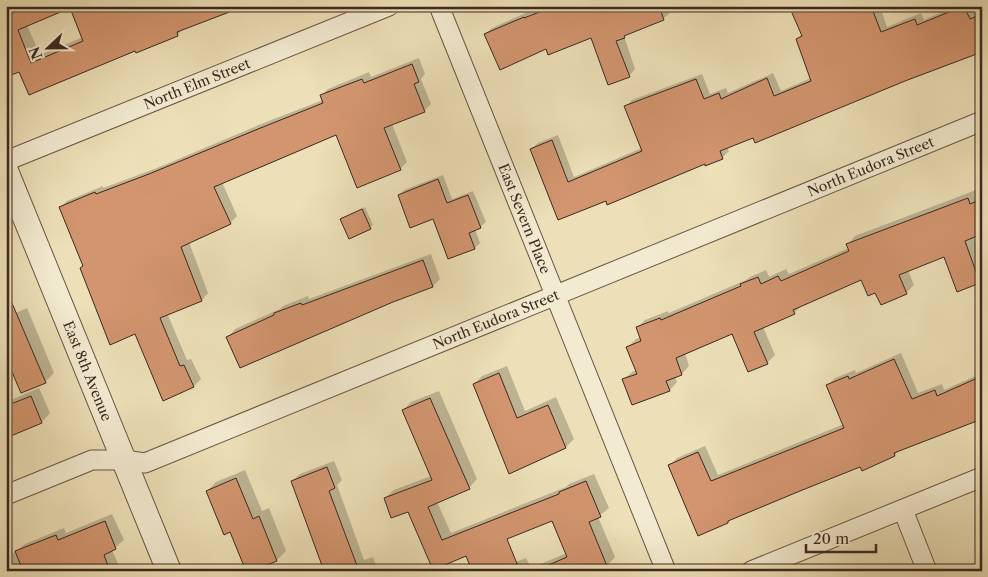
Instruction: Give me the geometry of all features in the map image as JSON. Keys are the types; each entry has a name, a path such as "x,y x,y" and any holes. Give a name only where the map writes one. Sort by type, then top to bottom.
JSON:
{"street":[{"name":"North Elm Street","path":"6,161 389,6"},
{"name":"East Severn Place","path":"438,6 666,571"},
{"name":"North Eudora Street","path":"6,495 92,460 124,460 145,463 982,121"},
{"name":"East 8th Avenue","path":"6,171 169,571"},
{"path":"751,571 982,478"},
{"path":"903,510 927,571"}],"building":[{"path":"6,6 240,6 240,8 177,32 178,36 136,53 135,51 29,95 19,72 6,77","holes":["70,8 83,41 31,63 18,30"]},
{"path":"555,6 659,6 664,20 616,41 630,77 608,85 591,38 548,55 546,49 500,70 484,34"},
{"path":"789,6 871,6 881,32 915,19 917,25 964,6 970,19 982,14 982,52 905,81 755,143 753,138 720,151 723,159 705,166 705,164 607,205 606,201 558,220 530,149 552,140 568,182 642,151 624,106 696,79 704,99 719,93 721,99 767,78 774,96 811,81 796,39 802,36"},
{"path":"412,64 419,82 414,84 425,112 384,128 401,170 357,188 336,135 214,187 231,224 181,247 202,301 160,318 180,366 184,365 194,387 163,401 135,334 110,345 80,268 83,266 59,207 95,192 96,194 149,174 323,103 320,95 362,79 364,83"},
{"path":"438,179 447,203 468,195 481,228 469,233 475,249 448,259 433,219 410,228 398,195"},
{"path":"968,198 970,204 982,199 982,234 965,241 980,283 957,292 944,257 899,275 907,294 881,305 875,293 868,296 861,280 793,310 795,314 754,332 768,364 748,372 732,334 676,358 682,375 666,381 670,391 632,405 622,379 637,374 626,347 641,341 636,327 660,318 661,320 758,277 761,284 778,276 781,281 849,251 846,244"},
{"path":"362,209 371,229 349,239 340,219"},
{"path":"423,260 433,287 393,302 240,368 226,337 274,315 274,313 301,303 302,305"},
{"path":"6,289 46,383 21,393 6,358"},
{"path":"894,359 912,399 935,390 937,396 982,376 982,419 894,453 895,456 862,471 860,467 800,491 728,521 728,523 698,536 668,465 698,452 711,481 844,428 826,385 848,376 849,379"},
{"path":"499,373 517,418 548,405 566,448 509,474 473,384"},
{"path":"31,396 42,423 6,438 6,406"},
{"path":"430,398 470,489 428,507 442,540 559,494 559,492 586,481 601,517 589,522 609,571 535,571 567,557 552,521 507,539 520,571 472,571 466,556 433,570 408,512 391,518 384,498 432,480 402,410"},
{"path":"327,467 335,488 329,491 359,571 324,571 291,481"},
{"path":"236,478 253,519 259,516 277,561 252,571 246,571 230,532 224,535 206,491"},
{"path":"105,521 116,549 104,555 110,571 23,571 15,551 56,535 58,540"}]}
